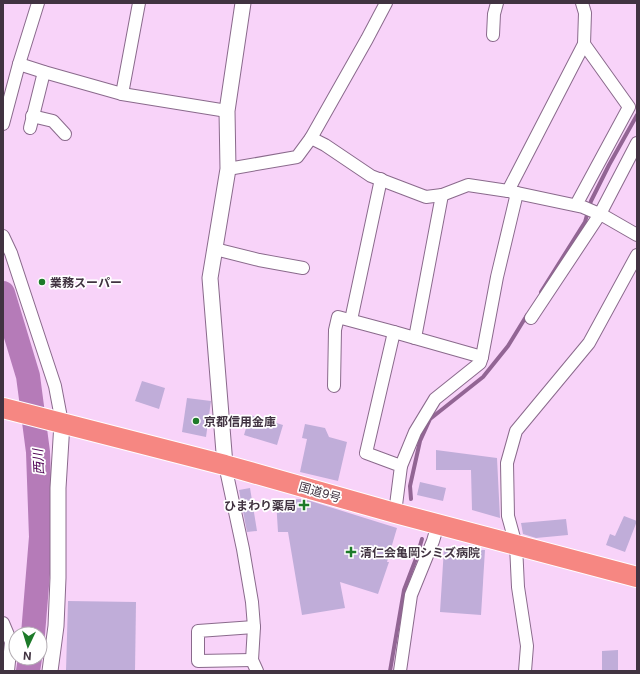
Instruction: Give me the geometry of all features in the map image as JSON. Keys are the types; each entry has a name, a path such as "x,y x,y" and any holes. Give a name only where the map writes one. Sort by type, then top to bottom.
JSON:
{"highway":[{"name":"国道9号","path":"11,410 225,465 395,513 637,577"}],"street":[{"path":"3,124 38,3"},
{"path":"122,94 139,3"},
{"path":"228,169 297,157 311,138 386,3"},
{"path":"492,35 494,14 497,3"},
{"path":"395,513 400,466 415,432 435,399 480,363 498,277 512,192 584,44 585,13 582,3"},
{"path":"240,4 227,111 228,169 210,278 225,465 243,549 252,602 254,627 254,665 198,661 198,631 254,627"},
{"path":"576,206 629,106 584,44"},
{"path":"20,64 122,94 227,111"},
{"path":"30,128 44,72"},
{"path":"32,116 53,121 65,134"},
{"path":"311,138 325,145 371,176 426,196 442,195 468,185 512,192 583,207 600,214 637,235"},
{"path":"531,318 600,214 637,143"},
{"path":"351,320 381,179"},
{"path":"415,338 442,195"},
{"path":"3,236 55,386 58,488 58,571 56,626 50,671"},
{"path":"214,249 259,260 303,268"},
{"path":"525,671 527,646 518,587 516,545 508,516 507,463 516,431 589,343 637,255"},
{"path":"334,386 335,330 338,317 482,357"},
{"path":"394,332 366,453 400,466"},
{"path":"400,671 411,595 433,541 438,524"},
{"path":"3,623 11,642 8,671"}],"building":[{"path":"142,381 165,388 159,409 135,401"},
{"path":"187,398 211,401 206,437 182,432"},
{"path":"250,415 283,425 277,445 244,435"},
{"path":"305,424 325,428 329,437 347,442 338,481 300,472 307,439 302,438"},
{"path":"436,450 497,458 500,518 472,510 471,470 436,470"},
{"path":"420,482 446,488 443,501 417,495"},
{"path":"250,488 257,531 247,532 239,490"},
{"path":"304,499 397,528 387,562 389,562 378,594 340,582 345,608 302,615 288,532 278,532 276,500"},
{"path":"624,516 637,521 625,552 606,545 610,534 615,536"},
{"path":"566,519 568,535 536,538 523,534 521,523"},
{"path":"444,548 485,550 481,615 440,612"},
{"path":"68,601 136,602 135,671 66,671"},
{"path":"618,650 618,671 602,671 602,651"}],"waterway":[{"path":"541,292 585,222 591,201 637,115"},
{"name":"西川","path":"3,293 28,376 38,452 41,537 34,626"},
{"path":"411,499 410,486 420,441 430,419 483,377 508,346 527,315"},
{"path":"390,671 404,590 422,539"},
{"name":"西川","path":"28,671 29,666"}],"place":[{"name":"業務スーパー","path":"42,282"},
{"name":"京都信用金庫","path":"196,421"},
{"name":"ひまわり薬局","path":"304,505"},
{"name":"清仁会亀岡シミズ病院","path":"351,552"}]}
